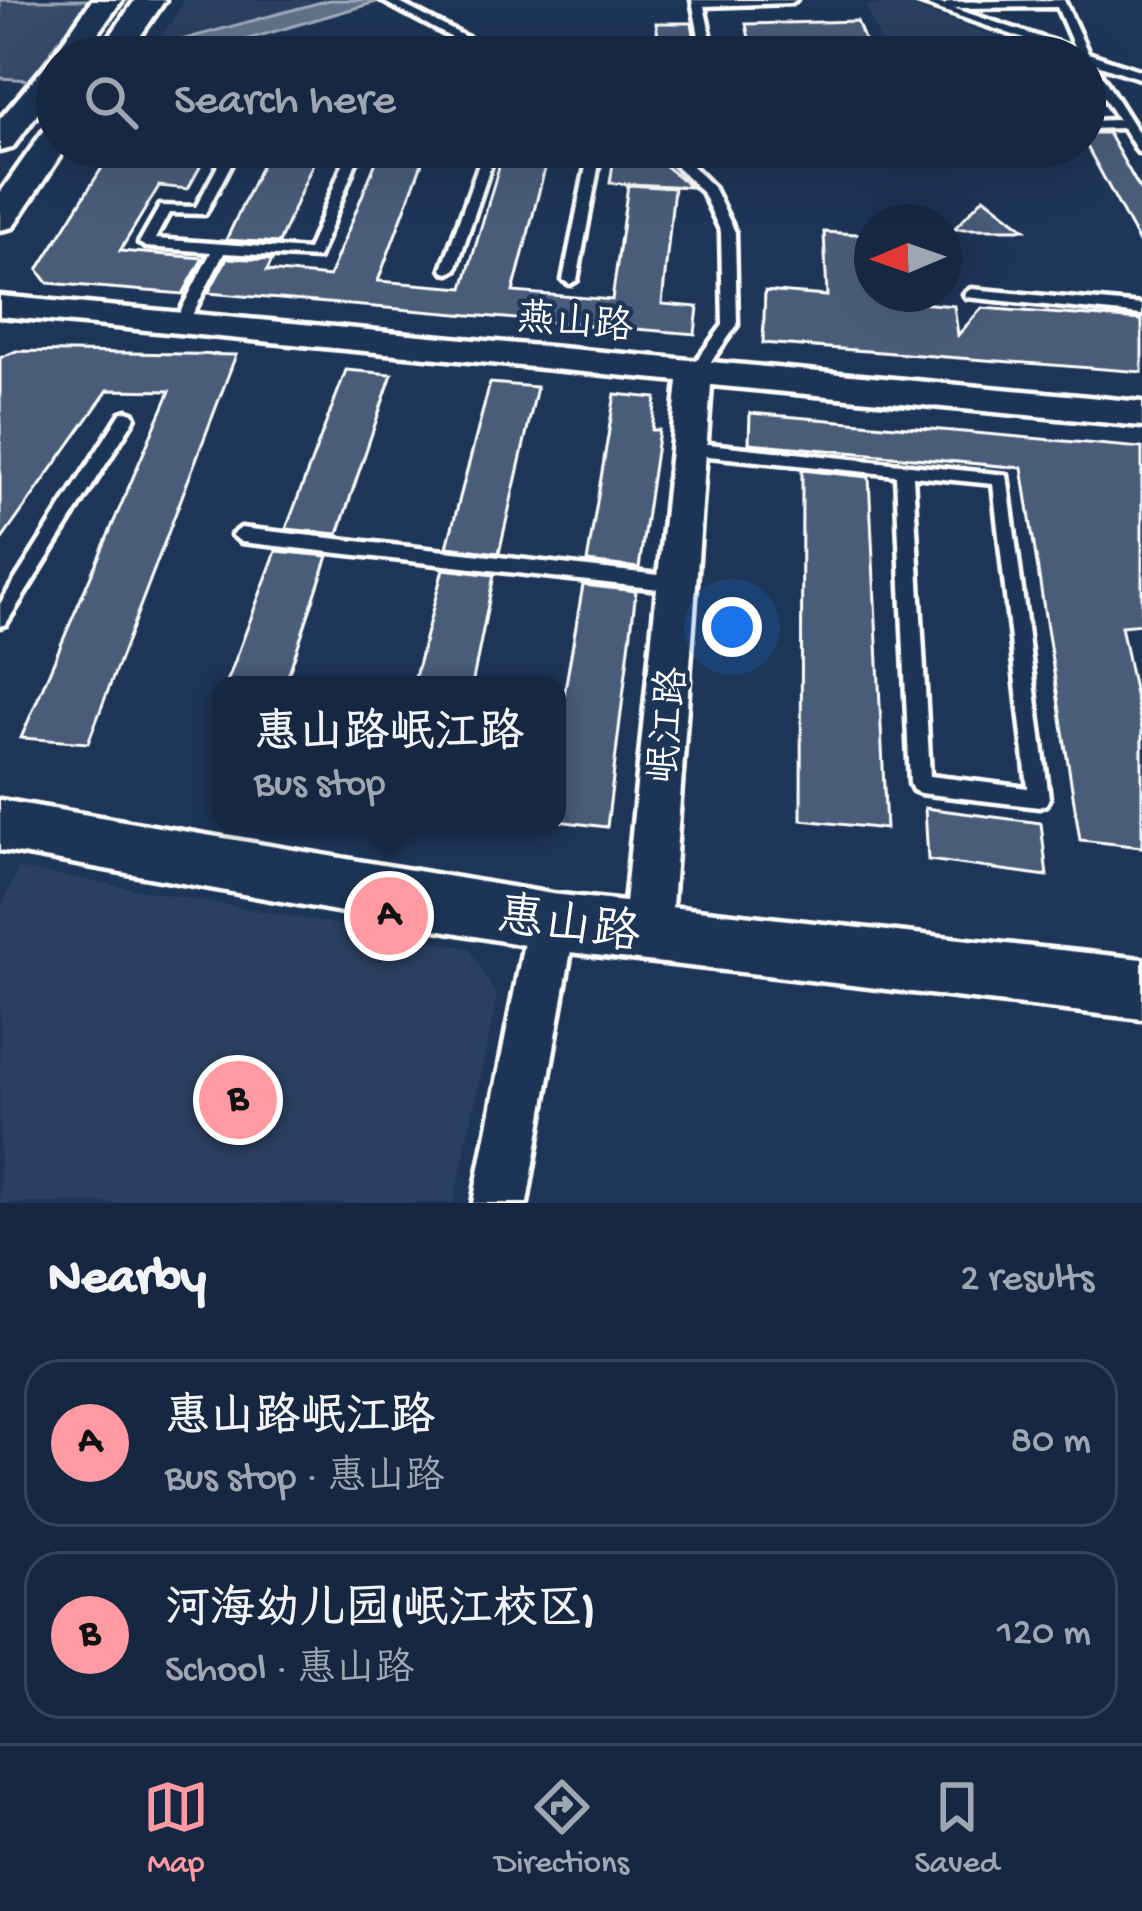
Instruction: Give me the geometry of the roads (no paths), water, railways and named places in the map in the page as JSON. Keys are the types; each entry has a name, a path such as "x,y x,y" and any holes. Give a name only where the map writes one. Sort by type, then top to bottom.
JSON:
{"street":[{"path":"80,36 107,0"},
{"path":"125,36 150,0"},
{"path":"0,141 36,94"},
{"path":"0,219 36,167"},
{"name":"燕山路","path":"0,306 1142,414"},
{"name":"岷江路","path":"646,933 695,373"},
{"name":"惠山路","path":"0,825 552,922 1142,989"},
{"path":"500,1203 552,922"}],"lane":[{"path":"386,0 456,36"},
{"path":"704,36 697,1 791,0"},
{"path":"916,0 1028,36"},
{"path":"932,5 1060,2 1075,36"},
{"path":"1106,62 1142,74"},
{"path":"1106,91 1142,149"},
{"path":"1106,124 1127,124"},
{"path":"223,168 200,211 165,209 146,243 313,255 348,168"},
{"path":"448,269 484,168"},
{"path":"570,280 592,168"},
{"path":"686,168 708,190 728,232 730,325 695,373"},
{"path":"181,324 220,248"},
{"path":"971,294 1142,310"},
{"path":"0,619 127,417"},
{"path":"689,448 1001,479 1039,798 920,784 904,470"},
{"path":"241,535 677,584"}],"place":[{"name":"惠山路岷江路","path":"389,916"},
{"name":"河海幼儿园(岷江校区)","path":"238,1100"}]}
